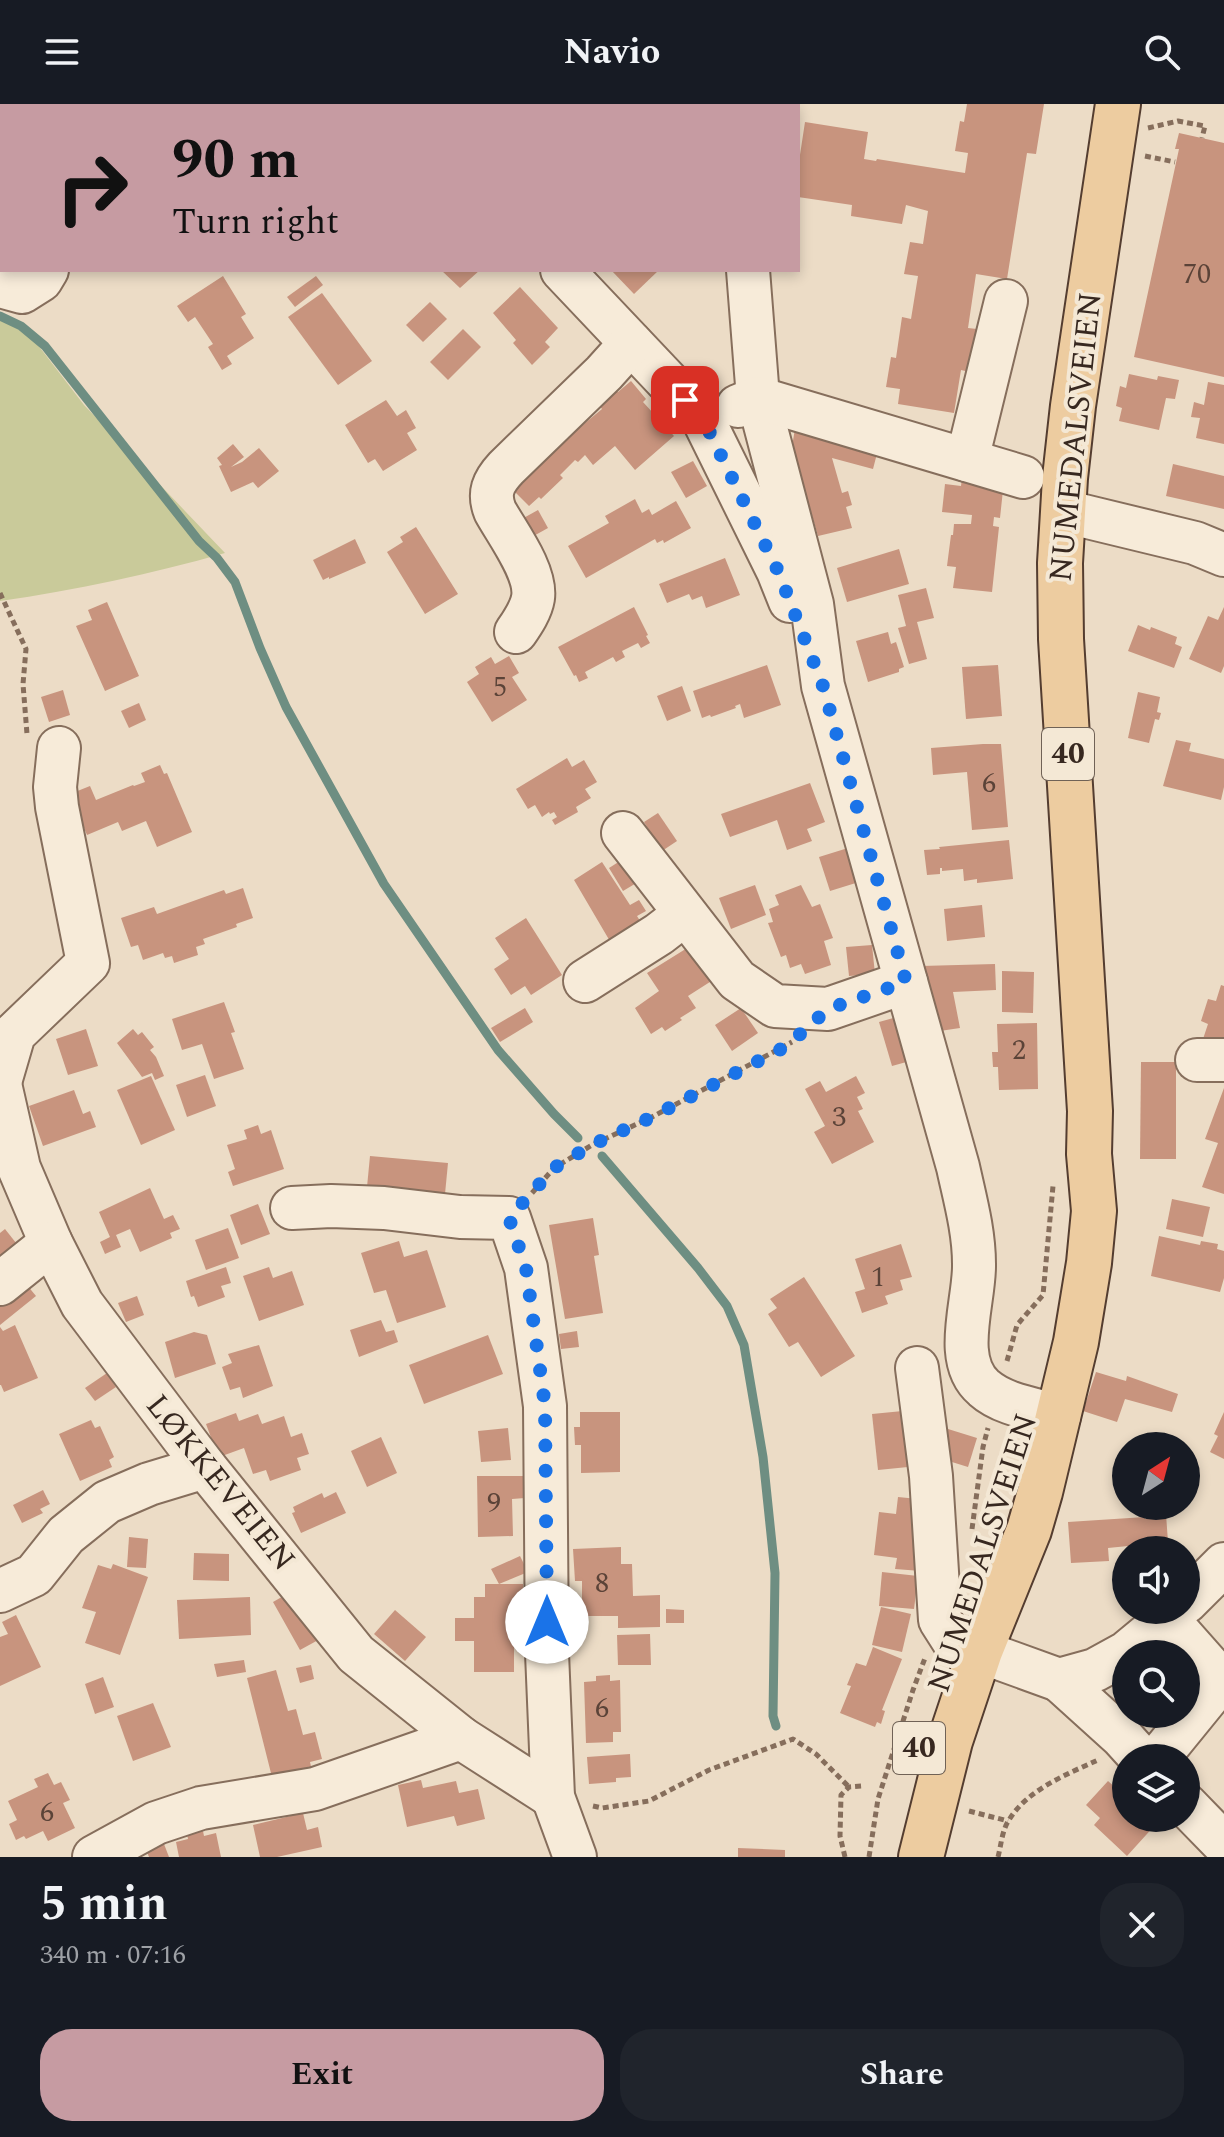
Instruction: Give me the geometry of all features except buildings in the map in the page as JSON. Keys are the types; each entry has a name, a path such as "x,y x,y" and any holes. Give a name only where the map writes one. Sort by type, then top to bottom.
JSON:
{"main road":[{"name":"NUMEDALSVEIEN","path":"896,1857 920,1744 958,1638 1029,1530 1029,1407 1076,1342 1089,1263 1094,1211 1089,1154 1090,1111 1061,639 1060,563 1073,406 1133,116"},
{"name":"NUMEDALSVEIEN","path":"921,1857 950,1741 958,1638"}],"street":[{"path":"0,286 22,292 41,280 46,272"},
{"path":"564,272 703,419 778,571 823,686 958,1167 970,1222 974,1266 968,1317 970,1367 981,1386 1029,1407"},
{"path":"748,272 758,398 812,604 823,686"},
{"path":"967,460 1006,301"},
{"path":"516,632 533,599 531,578 495,511 491,500 493,485 506,468 631,343"},
{"path":"703,419 758,398 1023,477"},
{"path":"1063,511 1195,543 1224,555"},
{"name":"LØKKEVEIEN","path":"43,748 55,787 88,963 14,1034 0,1083 19,1168 51,1243 82,1304 205,1467 356,1654 461,1738 553,1797"},
{"path":"623,833 737,980 775,1006 828,1009 906,982"},
{"path":"585,981 685,914"},
{"path":"0,1158 32,1199"},
{"path":"292,1208 358,1207 460,1217 509,1218 526,1268 545,1406 547,1653 553,1797 575,1857"},
{"path":"0,1284 51,1243"},
{"path":"917,1368 958,1638 1059,1680 1127,1744"},
{"path":"0,1591 34,1575 66,1535 107,1502 149,1484 205,1467"},
{"path":"1200,1588 1224,1564"},
{"path":"1059,1680 1106,1665 1161,1624"},
{"path":"1169,1744 1215,1688 1215,1673 1185,1624"},
{"path":"94,1857 156,1823 201,1808 315,1789 461,1738"},
{"path":"1200,1819 1224,1844"}],"path":[{"path":"1133,116 1205,126 1202,138"},
{"path":"1143,156 1175,162"},
{"path":"0,593 26,649 23,684 43,748"},
{"path":"509,1218 554,1168 592,1145 787,1046 828,1009"},
{"path":"970,1543 983,1447 1029,1407 1017,1325 1043,1295 1053,1186"},
{"path":"869,1857 878,1799 913,1690 958,1638"},
{"path":"553,1797 602,1808 649,1801 709,1770 793,1739 816,1754 849,1787"},
{"path":"998,1857 1008,1821 1034,1793 1060,1777 1112,1755"},
{"path":"845,1857 840,1836 841,1795 849,1787 862,1786"},
{"path":"960,1809 1008,1821"}],"green space":[{"path":"0,319 21,323 84,405 225,553 114,581 0,601"}],"waterway":[{"path":"0,316 21,326 45,346 235,582 286,707 384,884 498,1050 578,1138"},
{"path":"602,1156 727,1306 744,1345 763,1457 775,1573 773,1716 776,1726"}],"route":[{"path":"547,1622 545,1406 526,1268 509,1218 554,1168 592,1145 787,1046 828,1009 906,982 823,686 778,571 703,419 685,400"}]}
